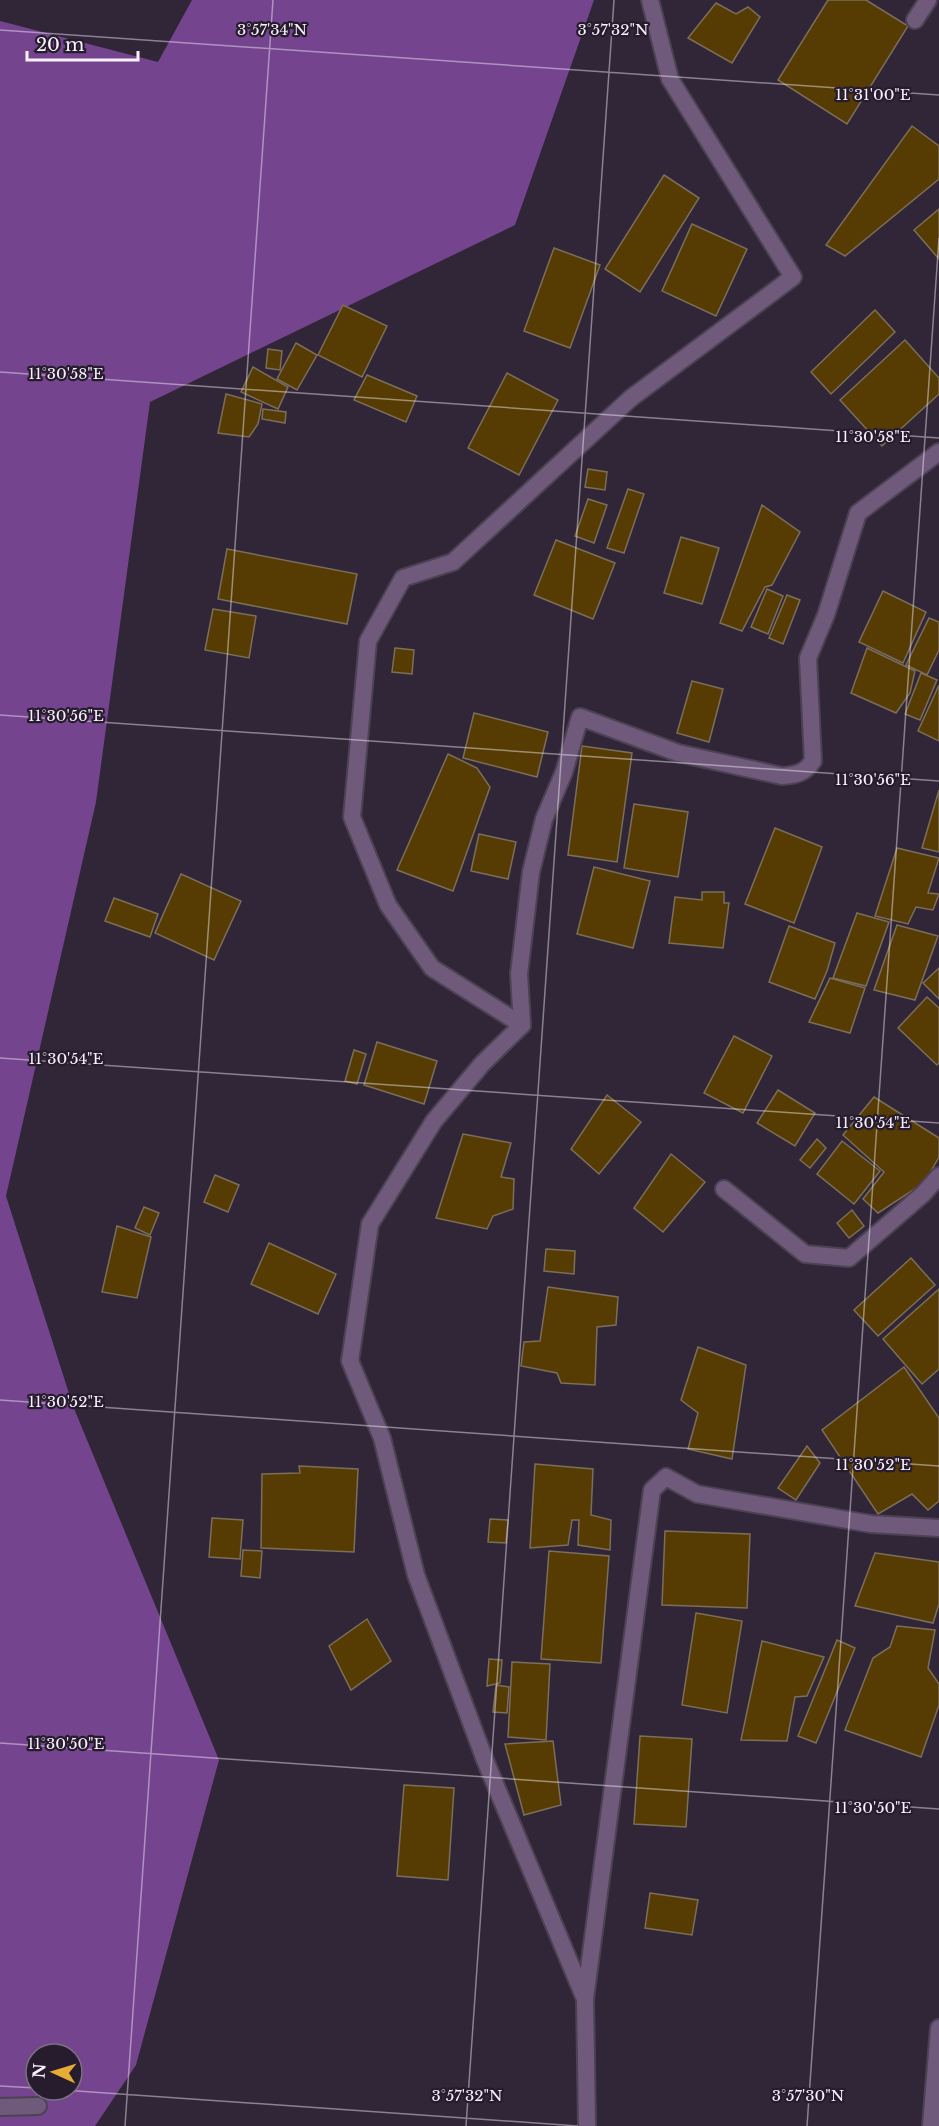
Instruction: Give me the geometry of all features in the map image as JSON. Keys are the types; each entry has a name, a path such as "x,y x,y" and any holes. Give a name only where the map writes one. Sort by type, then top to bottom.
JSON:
{"street":[{"path":"522,1025 432,968 388,905 352,817 368,640 403,578 453,562 631,398 793,278 670,79 650,0"},
{"path":"915,20 928,0"},
{"path":"585,1999 485,1760 416,1575 382,1438 350,1361 370,1224 434,1121 482,1064 522,1025 519,974 531,872 544,819 564,772 580,717 678,753 782,776 796,775 807,769 813,760 808,658 826,615 858,513 939,452"},
{"path":"724,1189 805,1254 849,1258 907,1210 939,1176"},
{"path":"587,2126 585,1999 646,1516 652,1490 666,1477 697,1494 731,1501 871,1524 939,1528"},
{"path":"931,2126 939,2028"},
{"path":"0,2107 38,2106"}],"shaded area":[{"path":"192,0 594,0 515,225 150,402 96,802 6,1196 73,1406 219,1760 136,2065 95,2126 0,2126 0,21 158,62"}],"building":[{"path":"828,0 866,0 908,26 847,124 778,80"},
{"path":"716,3 736,14 748,7 760,17 732,63 688,38"},
{"path":"912,126 939,146 939,179 845,256 826,245"},
{"path":"664,175 699,198 640,292 605,269"},
{"path":"939,209 939,259 914,230"},
{"path":"692,224 747,249 716,316 662,291"},
{"path":"554,248 600,265 570,348 524,331"},
{"path":"343,305 387,326 362,377 318,355"},
{"path":"875,310 895,332 831,394 811,372"},
{"path":"905,340 939,378 939,394 882,446 840,400"},
{"path":"296,343 317,355 297,390 277,379"},
{"path":"268,349 282,351 280,370 266,368"},
{"path":"253,367 288,387 278,409 241,392"},
{"path":"507,373 558,400 519,475 468,448"},
{"path":"367,375 417,396 406,422 354,400"},
{"path":"226,394 262,404 258,424 249,437 218,433"},
{"path":"263,409 286,412 285,423 262,419"},
{"path":"588,469 607,472 605,490 585,487"},
{"path":"628,489 644,494 624,553 607,548"},
{"path":"588,499 607,505 594,543 575,536"},
{"path":"762,505 800,532 772,585 765,587 742,631 720,623"},
{"path":"681,537 719,548 702,604 664,593"},
{"path":"556,540 615,563 593,619 534,595"},
{"path":"227,549 357,574 347,624 218,599"},
{"path":"767,589 783,596 768,634 751,627"},
{"path":"883,591 926,612 903,663 859,642"},
{"path":"787,595 800,600 783,644 769,638"},
{"path":"213,609 256,616 249,658 205,650"},
{"path":"929,618 939,622 939,650 927,675 906,665"},
{"path":"395,648 414,650 412,674 392,672"},
{"path":"867,648 915,671 910,693 896,713 851,693"},
{"path":"921,673 937,680 920,720 905,714"},
{"path":"692,681 723,689 709,742 677,733"},
{"path":"939,685 939,741 918,731"},
{"path":"474,713 548,732 537,777 463,758"},
{"path":"582,746 632,753 617,862 568,855"},
{"path":"448,754 477,768 490,787 453,891 397,870"},
{"path":"939,790 939,852 922,848"},
{"path":"634,804 688,812 678,877 624,868"},
{"path":"775,828 822,847 794,923 745,904"},
{"path":"479,834 516,842 508,879 471,871"},
{"path":"897,848 939,858 928,893 939,894 933,910 916,907 908,924 875,916"},
{"path":"594,867 650,881 633,948 577,934"},
{"path":"181,874 241,901 214,960 155,933"},
{"path":"702,892 724,892 724,903 729,903 723,948 669,943 675,897 702,900"},
{"path":"114,898 158,914 150,937 105,921"},
{"path":"857,913 889,922 866,986 833,978"},
{"path":"897,925 938,936 915,1000 874,990"},
{"path":"789,926 835,943 827,971 815,999 769,982"},
{"path":"939,968 939,999 923,983"},
{"path":"830,978 865,988 850,1033 809,1022"},
{"path":"927,997 939,1008 939,1063 937,1065 898,1028"},
{"path":"734,1036 772,1056 743,1113 704,1093"},
{"path":"377,1042 437,1061 424,1104 364,1085"},
{"path":"354,1050 366,1054 357,1084 345,1081"},
{"path":"778,1090 815,1113 795,1146 757,1123"},
{"path":"607,1095 641,1122 599,1174 571,1149"},
{"path":"874,1097 939,1138 939,1157 924,1183 878,1213 863,1199 884,1172 843,1135"},
{"path":"463,1134 511,1143 501,1177 514,1179 513,1209 493,1216 487,1229 436,1218"},
{"path":"817,1139 826,1148 810,1168 800,1160"},
{"path":"842,1141 880,1171 854,1204 817,1174"},
{"path":"671,1154 705,1182 663,1232 634,1208"},
{"path":"215,1175 239,1185 228,1212 204,1202"},
{"path":"144,1207 159,1213 150,1235 135,1228"},
{"path":"852,1210 864,1226 849,1238 837,1223"},
{"path":"117,1226 151,1237 137,1298 102,1292"},
{"path":"269,1243 336,1274 318,1314 251,1284"},
{"path":"546,1249 575,1251 574,1274 544,1271"},
{"path":"911,1258 935,1285 878,1336 854,1310"},
{"path":"548,1287 618,1297 616,1325 597,1327 595,1385 561,1383 557,1373 521,1366 524,1342 540,1341"},
{"path":"939,1289 939,1369 922,1384 883,1339"},
{"path":"698,1347 746,1365 732,1459 688,1449 698,1413 681,1400"},
{"path":"904,1367 939,1418 939,1501 928,1510 912,1494 878,1514 822,1430"},
{"path":"807,1446 820,1463 796,1500 778,1488"},
{"path":"535,1464 593,1469 591,1515 611,1520 610,1550 578,1545 579,1520 572,1520 568,1545 530,1548"},
{"path":"299,1466 358,1469 354,1552 261,1548 262,1474 300,1473"},
{"path":"212,1518 243,1520 240,1559 209,1557"},
{"path":"490,1519 508,1520 506,1543 488,1542"},
{"path":"665,1531 750,1534 747,1608 662,1605"},
{"path":"243,1550 262,1551 260,1578 241,1576"},
{"path":"549,1551 609,1556 601,1663 541,1659"},
{"path":"875,1553 939,1562 939,1604 933,1623 855,1606"},
{"path":"696,1613 742,1621 727,1713 682,1705"},
{"path":"367,1619 391,1661 351,1690 329,1646"},
{"path":"897,1626 935,1630 928,1668 939,1684 939,1705 921,1757 845,1730 873,1658 890,1647"},
{"path":"837,1640 855,1648 816,1743 798,1736"},
{"path":"762,1641 824,1657 807,1696 795,1697 787,1741 741,1740"},
{"path":"489,1659 502,1660 500,1683 487,1686"},
{"path":"512,1662 550,1664 546,1740 508,1737"},
{"path":"496,1685 509,1687 507,1713 493,1712"},
{"path":"640,1736 692,1739 686,1827 634,1824"},
{"path":"553,1741 561,1805 524,1815 505,1744"},
{"path":"404,1785 454,1788 448,1880 397,1876"},
{"path":"650,1893 698,1900 692,1935 645,1928"}]}
